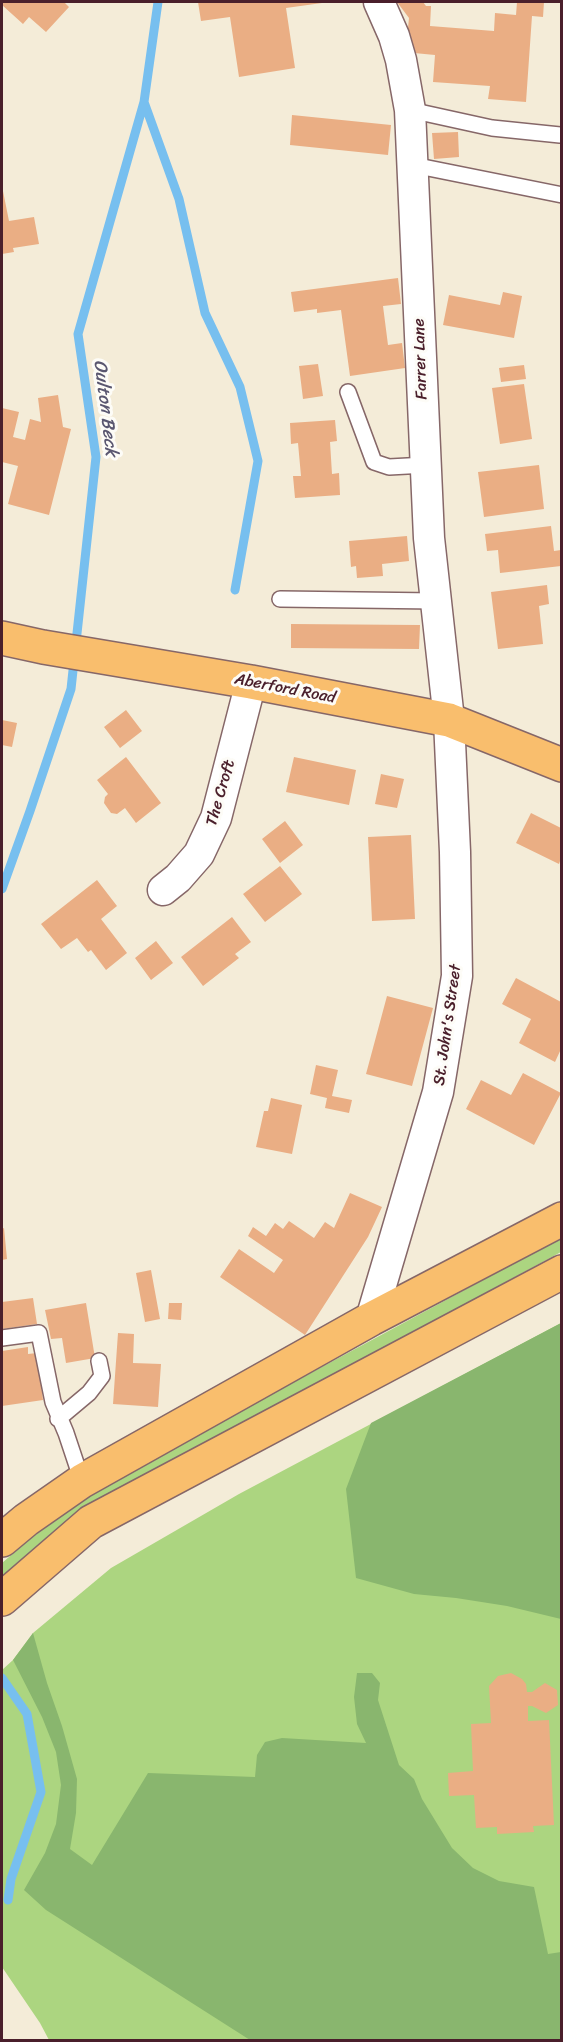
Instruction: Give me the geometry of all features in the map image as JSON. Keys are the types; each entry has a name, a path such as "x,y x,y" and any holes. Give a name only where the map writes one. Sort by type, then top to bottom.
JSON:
{"main road":[{"name":"Aberford Road","path":"2,638 449,720 561,765"},
{"path":"2,1540 26,1520 82,1481 371,1319 561,1219"},
{"path":"2,1599 92,1522 561,1272"}],"street":[{"name":"Farrer Lane","path":"379,2 394,36 401,60 410,110 429,538 449,720"},
{"name":"The Croft","path":"163,890 178,878 199,854 216,818 251,682"},
{"name":"St. John's Street","path":"371,1319 438,1092 458,976 449,720"}],"lane":[{"path":"410,110 492,128 560,135"},
{"path":"413,165 561,195"},
{"path":"348,392 374,462 389,467 426,465"},
{"path":"280,599 436,600"},
{"path":"2,1338 39,1333 53,1402 82,1481"},
{"path":"58,1419 88,1393 102,1376 99,1360"}],"green space":[{"path":"561,1238 561,1252 109,1497 2,1582 2,1563 30,1539 103,1485"},
{"path":"561,1323 561,2040 49,2040 2,1967 2,1670 13,1660 33,1633 111,1568 239,1494"},
{"path":"561,1323 561,1619 507,1606 414,1594 356,1578 346,1489 371,1423"},
{"path":"33,1633 77,1779 76,1813 70,1849 92,1865 148,1773 255,1777 257,1755 265,1742 282,1738 366,1743 357,1724 354,1697 357,1673 372,1673 380,1683 378,1700 399,1765 414,1779 422,1799 452,1848 473,1868 499,1881 534,1887 548,1954 561,1952 561,2040 250,2040 46,1910 24,1890 45,1853 56,1824 61,1785 56,1752 42,1717 13,1660"}],"building":[{"path":"2,2 64,2 69,7 46,32 29,17 23,24 2,5"},
{"path":"198,2 322,3 286,8 295,68 239,77 230,17 201,21"},
{"path":"397,2 423,2 426,6 431,6 430,26 494,31 495,13 516,15 517,2 544,2 543,17 532,16 526,102 488,99 490,86 433,82 435,55 414,53 407,38 409,18"},
{"path":"292,115 391,125 388,155 290,145"},
{"path":"458,132 459,157 434,159 432,133"},
{"path":"2,186 9,221 34,217 39,244 13,248 14,252 2,254"},
{"path":"398,278 401,304 383,306 388,345 402,343 405,368 350,376 341,310 317,313 317,309 294,312 291,292"},
{"path":"503,292 522,296 514,338 443,325 449,295 500,305"},
{"path":"318,364 323,396 303,399 299,366"},
{"path":"524,365 526,379 501,382 499,368"},
{"path":"524,384 532,439 500,444 492,388"},
{"path":"58,395 63,427 71,429 49,515 8,504 18,466 2,462 2,408 19,412 13,437 25,440 30,419 41,422 38,398"},
{"path":"335,420 337,441 330,442 332,474 339,473 340,495 295,498 293,476 301,476 298,443 291,444 290,423"},
{"path":"539,465 544,509 484,517 478,472"},
{"path":"551,526 554,551 561,550 561,566 500,573 498,550 487,551 485,534"},
{"path":"407,536 409,561 382,564 383,576 357,578 356,566 351,567 349,541"},
{"path":"547,585 549,604 539,606 543,644 498,649 491,592"},
{"path":"291,624 420,625 419,649 291,648"},
{"path":"126,710 142,731 120,748 104,727"},
{"path":"2,720 17,723 12,747 2,745"},
{"path":"126,757 161,803 136,823 125,808 117,814 111,813 104,803 108,794 97,780"},
{"path":"294,757 356,770 349,805 286,792"},
{"path":"381,774 404,779 397,808 375,804"},
{"path":"531,813 561,828 559,864 516,843"},
{"path":"285,821 303,845 280,863 262,839"},
{"path":"411,835 415,919 372,921 368,837"},
{"path":"280,866 302,894 265,922 243,894"},
{"path":"97,880 117,906 101,919 127,953 106,970 91,950 88,952 77,938 61,949 41,924"},
{"path":"232,917 251,942 235,954 239,958 203,986 181,957"},
{"path":"156,941 173,963 151,980 135,958"},
{"path":"516,978 561,1002 561,1049 555,1062 519,1043 531,1019 502,1004"},
{"path":"387,996 433,1008 412,1086 366,1074"},
{"path":"316,1065 338,1070 332,1096 352,1100 349,1113 325,1108 327,1098 310,1094"},
{"path":"523,1073 561,1093 534,1145 466,1109 481,1080 511,1095"},
{"path":"271,1098 302,1105 292,1154 256,1147 264,1111 268,1111"},
{"path":"350,1193 382,1207 368,1237 305,1335 220,1277 239,1249 274,1273 283,1260 248,1236 253,1227 266,1236 275,1223 283,1229 289,1221 314,1238 325,1222 334,1228"},
{"path":"4,1228 7,1259 2,1260 2,1229"},
{"path":"151,1270 160,1319 145,1322 136,1273"},
{"path":"33,1298 37,1324 2,1329 2,1302"},
{"path":"86,1303 95,1358 66,1363 62,1338 51,1339 45,1310"},
{"path":"169,1303 182,1303 181,1320 168,1319"},
{"path":"118,1333 134,1334 133,1363 161,1364 158,1407 113,1404"},
{"path":"28,1347 28,1354 37,1353 43,1400 2,1406 2,1351"},
{"path":"511,1673 522,1679 526,1684 527,1692 532,1692 545,1683 557,1690 558,1705 546,1713 528,1706 528,1721 549,1720 554,1825 533,1826 534,1832 497,1834 497,1827 476,1828 474,1795 449,1796 448,1773 473,1771 471,1724 491,1723 489,1686 498,1676"}],"waterway":[{"name":"Oulton Beck","path":"2,889 71,689 96,457 78,334 144,102 158,2"},
{"path":"144,102 179,199 205,313 240,387 258,461 235,590"},
{"name":"Oulton Beck","path":"2,1678 27,1714 41,1792 11,1879 8,1900"}]}
